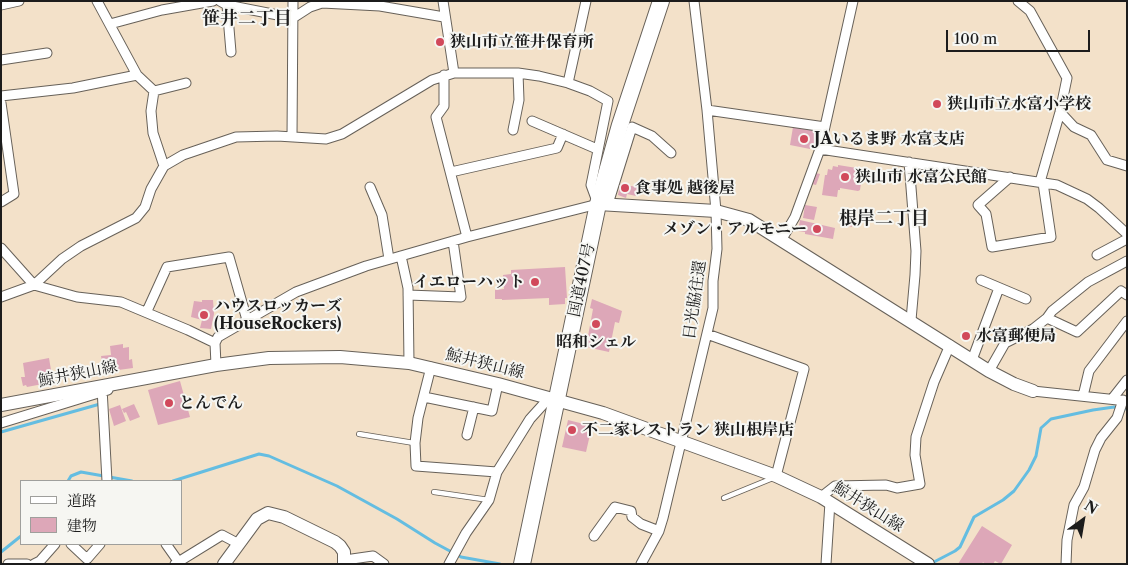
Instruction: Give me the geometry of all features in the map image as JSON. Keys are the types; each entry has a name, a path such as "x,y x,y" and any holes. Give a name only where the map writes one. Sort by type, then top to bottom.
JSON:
{"highway":[{"name":"国道407号","path":"523,562 553,399 603,204 620,125 661,1"}],"main road":[{"path":"603,204 716,211 749,220 989,371 1033,392"},
{"name":"鯨井狭山線","path":"1,405 103,389 139,379 216,365 269,358 300,356 373,359 409,363 498,384 603,413 776,476 826,499 923,562"},
{"path":"224,564 262,515 275,514 335,542 344,552 344,562"}],"street":[{"path":"1,5 19,1"},
{"path":"98,1 137,75 154,91"},
{"path":"110,24 162,6 213,1"},
{"path":"292,137 293,1"},
{"path":"443,1 454,73"},
{"path":"568,83 586,1"},
{"name":"日光脇往還","path":"641,564 659,531 713,308 713,280 717,249 716,211 707,110 694,1"},
{"path":"782,240 795,217 820,149 853,1"},
{"path":"1010,177 978,205 986,214 992,247 1051,237 1042,182 1067,78 1030,11 1018,1"},
{"path":"231,52 223,3 293,18 310,7 322,3 347,2 444,17"},
{"path":"1,60 47,53"},
{"path":"1,296 34,285 62,259 81,246 136,218 145,207 151,189 164,166 183,155 236,137 326,139 342,134 432,80 454,73 518,73 568,83 590,91 608,101 591,185 603,204"},
{"path":"513,130 519,100 518,73"},
{"path":"1,95 74,88 137,75"},
{"path":"444,76 444,106 436,117 468,237"},
{"path":"154,91 186,82"},
{"path":"154,91 151,111 153,133 164,166"},
{"path":"1,103 14,194 1,202"},
{"path":"707,110 825,127"},
{"path":"1060,112 1074,127 1091,135 1107,160 1127,166"},
{"path":"532,121 598,149"},
{"path":"603,204 632,127 652,136 672,153"},
{"path":"451,172 558,148 563,134"},
{"path":"820,149 1042,182 1067,188 1100,208 1127,234"},
{"path":"909,162 916,251 910,320"},
{"path":"370,187 382,215 389,259"},
{"path":"216,365 215,343 218,337 296,292 389,259 468,237 603,204"},
{"path":"1097,255 1127,239"},
{"path":"408,294 462,297 453,241"},
{"path":"1,248 34,285 77,297 121,302 147,311 215,343"},
{"path":"400,256 408,294 409,363"},
{"path":"147,311 167,267 229,257 247,320"},
{"path":"989,371 1005,343 1033,329 1088,282 1127,261"},
{"path":"980,280 1026,299"},
{"path":"972,360 999,288"},
{"path":"1047,318 1077,332 1120,291 1127,295"},
{"path":"1083,396 1089,371 1127,321"},
{"path":"707,334 804,369 776,476"},
{"path":"826,564 826,499 835,486 886,484 897,488 920,484 915,455 916,437 934,382 950,346"},
{"path":"431,367 418,418 415,443 416,466 497,472"},
{"path":"1112,399 1127,380"},
{"path":"424,397 492,411 498,384"},
{"path":"1,423 103,389 107,480"},
{"path":"1033,392 1112,399 1123,404 1113,425 1101,438 1095,450 1084,487 1074,505 1067,540 1066,564"},
{"path":"452,558 466,533 489,500 497,472 530,419 553,399"},
{"path":"467,435 474,407"},
{"path":"594,536 615,506 631,511 632,517 640,524 659,531"},
{"path":"167,545 177,562 222,535 239,544"},
{"path":"34,564 40,561 53,545"},
{"path":"72,545 87,559 99,545"},
{"path":"344,562 372,556 384,564"},
{"path":"8,564 26,564"}],"lane":[{"path":"359,434 415,443"},
{"path":"724,498 776,476"},
{"path":"434,492 489,500"}],"building":[{"path":"793,127 816,131 814,148 790,145"},
{"path":"838,165 863,169 860,190 840,188 837,197 822,195 825,175 827,175 828,169 832,170 833,166 838,167"},
{"path":"816,173 820,174 816,185 812,184"},
{"path":"620,184 637,187 636,196 627,194 626,198 618,195"},
{"path":"805,205 817,207 814,220 803,218"},
{"path":"846,214 854,216 852,227 844,225"},
{"name":"メゾン・アルモニー","path":"800,220 835,228 833,239 798,231"},
{"name":"イエローハット","path":"565,267 567,298 565,298 565,304 549,305 549,298 495,299 495,290 504,289 503,275 511,274 511,270"},
{"path":"592,299 622,311 619,323 615,322 609,352 586,347 593,309 590,308"},
{"path":"202,300 213,300 214,314 211,329 200,328 202,320 191,317 194,301 202,302"},
{"path":"123,344 123,348 129,347 129,360 132,359 133,368 104,372 101,356 111,355 110,346"},
{"path":"49,358 53,382 27,387 26,385 23,386 21,377 25,377 23,363"},
{"name":"とんでん","path":"180,381 190,417 158,425 148,390"},
{"path":"134,404 140,417 130,421 126,412 124,413 122,409"},
{"path":"120,405 126,421 114,426 109,409"},
{"path":"568,420 592,426 586,452 562,447"},
{"path":"982,526 1012,545 1001,564 995,561 993,564 985,564 983,562 982,564 958,564"}],"waterway":[{"path":"1,432 100,404"},
{"path":"932,563 960,547 974,517 1003,500 1014,491 1029,470 1036,456 1041,428 1051,419 1114,407 1127,409"},
{"path":"176,480 259,454 269,456 337,486 461,557 500,564"},
{"path":"69,480 71,476 81,472 126,480"},
{"path":"1,552 20,537"}],"place":[{"name":"狭山市立笹井保育所","path":"440,42"},
{"name":"狭山市立水富小学校","path":"937,104"},
{"name":"JAいるま野 水富支店","path":"804,139"},
{"name":"狭山市 水富公民館","path":"845,177"},
{"name":"食事処 越後屋","path":"625,188"},
{"name":"メゾン・アルモニー","path":"817,229"},
{"name":"イエローハット","path":"535,282"},
{"name":"ハウスロッカーズ (HouseRockers)","path":"204,315"},
{"name":"昭和シェル","path":"596,324"},
{"name":"水富郵便局","path":"966,336"},
{"name":"とんでん","path":"169,403"},
{"name":"不二家レストラン 狭山根岸店","path":"572,430"}],"district":[{"name":"笹井二丁目","path":"247,19"},
{"name":"根岸二丁目","path":"884,219"}]}
